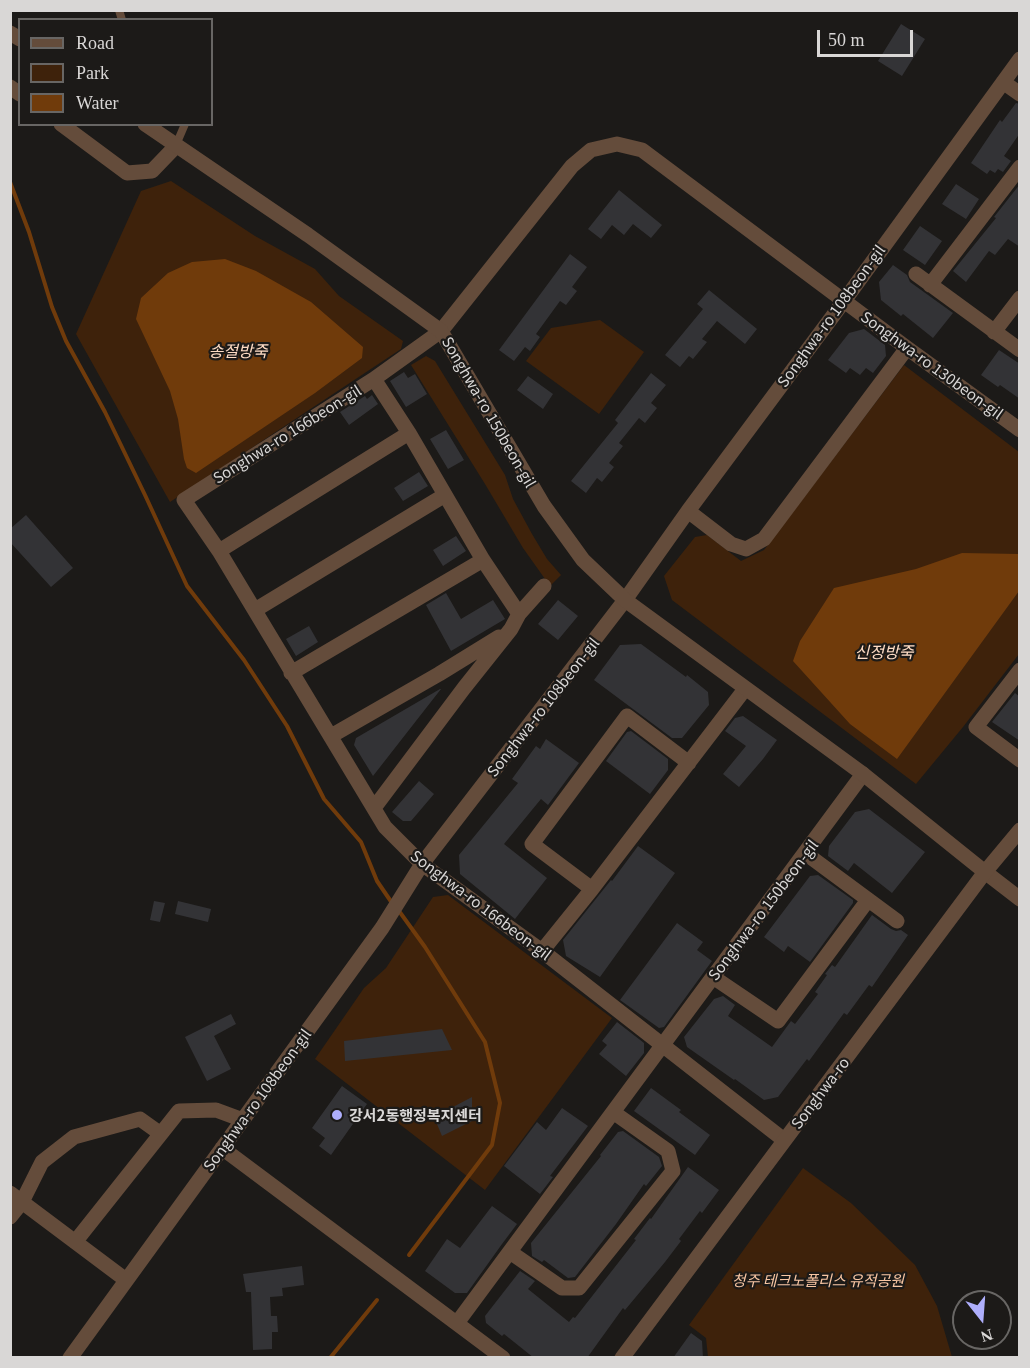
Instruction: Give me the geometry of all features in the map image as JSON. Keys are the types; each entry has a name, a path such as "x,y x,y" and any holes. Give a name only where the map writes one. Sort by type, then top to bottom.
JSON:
{"street":[{"name":"Songhwa-ro 108beon-gil","path":"70,1358 382,928 422,864 626,600 687,511 844,301 1020,59"},
{"path":"1003,82 1020,94"},
{"path":"64,126 127,173 152,171 176,146"},
{"name":"Songhwa-ro 150beon-gil","path":"148,126 308,235 441,331 544,506 583,560 626,600 863,774 1020,899"},
{"name":"Songhwa-ro 130beon-gil","path":"441,331 572,166 591,150 617,144 642,150 907,348 1019,427"},
{"path":"930,285 1020,167"},
{"path":"916,274 1020,350"},
{"path":"994,332 1020,298"},
{"name":"Songhwa-ro 166beon-gil","path":"441,331 374,380 184,500 219,551 385,827 422,864 542,951 784,1140"},
{"path":"687,511 731,544 746,549 764,538 907,348"},
{"path":"374,380 409,433 483,560 519,614"},
{"path":"219,551 409,433"},
{"path":"255,610 445,495"},
{"path":"291,673 483,560"},
{"path":"374,808 511,629 519,614 543,586"},
{"path":"331,736 440,674 511,629"},
{"path":"1020,670 976,727 1020,760"},
{"path":"440,674 457,673 463,678 464,688"},
{"path":"542,951 746,689"},
{"path":"592,889 532,844 627,716 688,764"},
{"name":"Songhwa-ro 150beon-gil","path":"663,1045 863,774"},
{"name":"Songhwa-ro","path":"622,1358 985,872 1020,830"},
{"path":"805,853 897,921"},
{"path":"713,977 778,1021 868,900"},
{"path":"458,1323 663,1045"},
{"path":"75,1242 179,1112 216,1110 243,1120"},
{"path":"510,1252 562,1288 579,1288 673,1171 668,1151 613,1112"},
{"path":"10,1217 16,1197 42,1162 74,1137 140,1119 161,1134"},
{"path":"222,1148 503,1358"},
{"path":"16,1197 126,1280"}],"lane":[{"path":"176,146 184,126"}],"green space":[{"path":"171,181 255,236 315,269 339,296 403,341 401,349 170,502 76,334 141,191"},
{"path":"600,320 644,352 599,414 526,361 551,328"},
{"path":"426,356 435,361 505,475 513,499 532,534 547,559 561,575 550,586 523,548 411,365"},
{"path":"904,365 1019,452 1019,654 916,784 672,600 664,576 695,537 707,535 741,561 764,550"},
{"path":"448,895 612,1018 485,1190 315,1059 364,988 386,968 433,897"},
{"name":"청주 테크노폴리스 유적공원","path":"803,1168 851,1203 915,1265 937,1306 952,1357 708,1357 706,1338 689,1325"}],"water":[{"name":"송절방죽","path":"225,259 256,271 311,302 363,347 362,358 315,393 196,473 187,468 170,391 136,319 141,298 168,273 192,262"},
{"name":"신정방죽","path":"962,553 1019,554 1019,591 897,759 850,724 793,661 800,641 834,588 916,569"}],"building":[{"path":"901,24 925,39 902,76 878,61"},
{"path":"1016,103 1020,104 1020,133 1004,156 1011,161 1003,172 998,169 995,173 990,170 987,174 971,163 1000,120 1002,122"},
{"path":"956,184 979,199 966,219 942,204"},
{"path":"1020,184 1020,247 1008,239 995,255 989,251 966,282 953,271"},
{"path":"619,190 662,225 651,238 633,224 624,235 612,225 601,239 588,229"},
{"path":"920,226 942,241 925,265 903,250"},
{"path":"570,254 587,267 572,287 577,291 566,305 560,301 536,334 540,337 530,351 525,347 514,361 499,350"},
{"path":"893,265 907,275 910,282 953,313 933,338 881,300 879,282"},
{"path":"709,290 757,329 745,344 717,321 702,339 707,342 693,359 689,356 680,367 665,355 703,309 697,304"},
{"path":"864,329 885,345 886,356 873,373 866,368 860,375 850,368 846,373 828,360 849,333"},
{"path":"999,350 1020,364 1020,399 981,375"},
{"path":"404,372 408,378 415,374 427,394 406,407 390,381"},
{"path":"651,373 666,385 651,403 657,408 645,423 639,418 619,443 623,446 609,463 614,467 602,482 597,478 586,493 571,481 618,423 615,420"},
{"path":"528,376 553,394 543,409 517,390"},
{"path":"372,395 378,404 349,425 340,412 365,396 367,399"},
{"path":"446,430 464,460 448,469 430,439"},
{"path":"419,472 428,486 403,501 394,488"},
{"path":"26,515 73,568 51,587 10,542 10,529"},
{"path":"456,536 466,551 443,566 433,550"},
{"path":"446,593 461,619 493,600 505,619 451,651 426,605"},
{"path":"558,600 578,616 558,640 538,624"},
{"path":"309,626 318,642 296,656 286,639"},
{"path":"641,644 708,692 709,705 682,738 672,738 594,680 620,645"},
{"path":"440,689 373,776 354,745 356,738"},
{"path":"1015,693 1020,697 1020,741 992,722"},
{"path":"743,716 777,740 739,787 723,774 746,746 725,731 735,718"},
{"path":"631,731 668,759 668,770 650,794 606,761 627,732"},
{"path":"546,739 579,763 548,805 541,799 504,844 547,878 515,919 460,874 459,855 518,783 512,779 536,746 540,749"},
{"path":"419,781 434,794 411,821 403,821 392,812"},
{"path":"869,809 925,852 892,893 854,863 848,871 828,856 829,846 855,812"},
{"path":"638,846 675,873 600,977 566,956 563,940"},
{"path":"818,875 853,900 853,903 810,962 788,946 784,952 764,937 810,876"},
{"path":"154,901 165,903 160,922 150,920"},
{"path":"178,901 211,909 208,922 175,914"},
{"path":"872,915 891,929 901,930 908,935 872,987 869,985 847,1015 844,1013 809,1061 807,1059 778,1097 764,1100 687,1047 684,1037 714,999 723,996 735,1005 728,1016 772,1047 791,1021 795,1024 818,994 815,992 827,975 825,974 832,965 835,967"},
{"path":"677,923 703,942 697,950 712,961 664,1027 659,1028 620,1000"},
{"path":"231,1014 236,1024 214,1036 231,1069 207,1081 185,1037"},
{"path":"617,1022 644,1043 644,1053 626,1076 599,1054 607,1045 602,1041"},
{"path":"442,1029 452,1050 345,1061 344,1041"},
{"path":"342,1086 367,1104 331,1155 319,1146 325,1138 312,1128"},
{"path":"651,1088 710,1135 695,1155 634,1111"},
{"path":"472,1097 472,1121 442,1136 434,1117"},
{"path":"562,1108 588,1126 550,1176 553,1177 540,1194 504,1166 537,1122 546,1130"},
{"path":"623,1131 659,1157 662,1166 646,1186 644,1184 575,1277 568,1278 544,1260 542,1262 532,1256 531,1243 618,1132"},
{"path":"688,1167 719,1190 679,1239 681,1241 665,1262 625,1310 623,1308 587,1358 534,1358 486,1323 485,1316 520,1271 535,1281 528,1289 569,1322 573,1317 575,1318 636,1240 634,1239"},
{"path":"492,1206 517,1224 467,1293 455,1293 425,1271 447,1239 460,1248"},
{"path":"302,1266 304,1285 282,1288 283,1296 270,1297 271,1316 277,1316 278,1332 272,1332 272,1349 253,1350 251,1292 246,1292 243,1274"},
{"path":"691,1333 702,1341 703,1358 673,1358"}],"waterway":[{"path":"10,182 29,232 52,307 66,341 105,412 187,586 244,660 287,726 324,799 361,842 377,881 392,903"},
{"path":"399,911 425,947 485,1042 500,1103 492,1145 409,1255"},
{"path":"330,1358 377,1300"}],"place":[{"name":"강서2동행정복지센터","path":"337,1115"}]}
